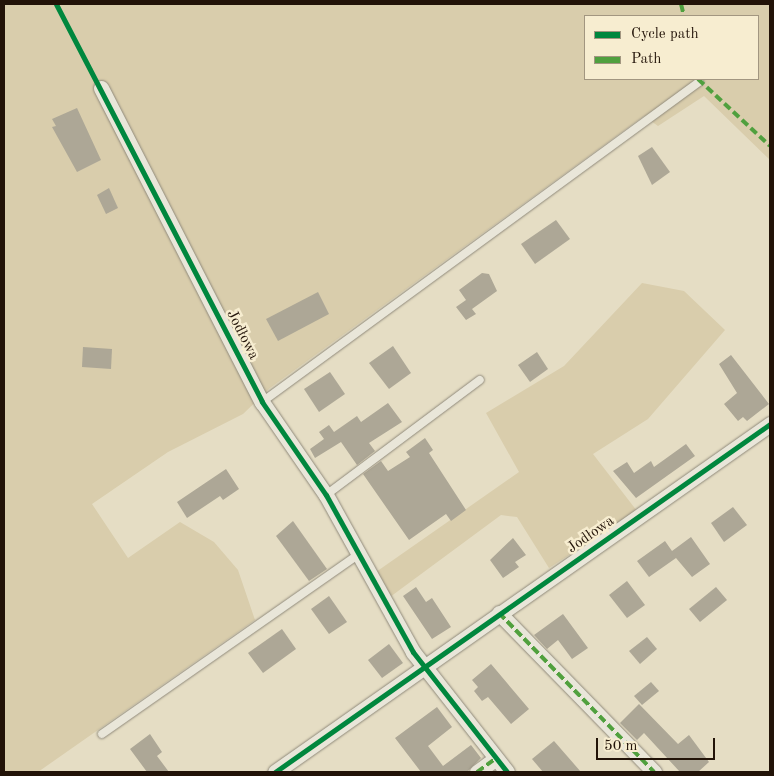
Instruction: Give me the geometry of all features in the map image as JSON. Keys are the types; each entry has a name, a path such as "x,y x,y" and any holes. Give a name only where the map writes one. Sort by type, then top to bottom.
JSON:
{"street":[{"name":"Jodłowa","path":"101,88 262,402 326,495 425,666 495,759 507,772"},
{"name":"Jodłowa","path":"275,772 770,424"},
{"path":"499,613 654,772"},
{"path":"477,772 495,759"}],"lane":[{"path":"262,402 699,82"},
{"path":"326,495 480,380"},
{"path":"102,734 359,554"}],"path":[{"path":"56,4 101,88"}],"shaded area":[{"path":"4,4 770,4 770,160 704,96 658,126 644,116 270,388 243,414 168,452 92,504 128,558 180,522 214,542 238,570 255,620 38,772 4,772"},
{"path":"642,283 684,291 725,330 648,419 593,454 637,511 549,568 517,517 501,515 390,597 376,572 519,472 486,413 564,366"}],"building":[{"path":"77,108 101,160 77,172 52,127 56,126 52,119"},
{"path":"652,147 670,172 652,185 638,156"},
{"path":"109,188 118,208 106,214 97,195"},
{"path":"556,220 570,239 535,264 521,244"},
{"path":"482,273 489,274 497,291 472,309 476,314 466,320 456,307 466,300 459,290"},
{"path":"318,292 329,314 278,341 266,319"},
{"path":"393,346 411,373 389,389 369,363"},
{"path":"83,347 112,349 111,369 82,367"},
{"path":"537,352 548,369 530,382 518,365"},
{"path":"731,355 769,404 747,421 743,417 738,421 724,404 737,393 719,364"},
{"path":"330,372 345,394 319,412 304,389"},
{"path":"388,403 402,422 369,443 375,451 357,465 341,442 315,458 310,449 324,439 319,432 329,425 334,432 357,416 361,422"},
{"path":"425,438 433,450 429,453 466,510 451,521 446,514 409,540 363,474 381,461 388,471 410,457 406,452"},
{"path":"686,444 695,456 636,498 613,471 627,462 634,473 651,461 654,467"},
{"path":"226,469 239,489 223,500 220,496 187,518 177,502"},
{"path":"733,507 747,525 724,542 711,523"},
{"path":"293,521 327,569 309,581 276,536"},
{"path":"691,537 710,564 692,577 676,558 649,577 637,561 665,541 672,551"},
{"path":"513,538 526,555 515,562 519,567 503,578 490,560"},
{"path":"627,581 645,605 627,618 609,595"},
{"path":"416,587 426,602 432,598 451,627 432,639 403,596"},
{"path":"716,587 727,600 700,622 689,609"},
{"path":"329,596 347,622 329,634 311,609"},
{"path":"563,614 588,648 572,659 558,640 547,649 534,635"},
{"path":"282,629 296,649 263,673 248,653"},
{"path":"647,637 657,649 640,664 629,651"},
{"path":"389,644 403,663 382,678 368,660"},
{"path":"491,664 529,709 511,724 488,697 482,701 474,691 478,687 472,680"},
{"path":"651,682 659,691 642,705 634,696"},
{"path":"639,704 678,744 689,735 709,762 698,772 680,772 644,733 637,740 620,723"},
{"path":"437,707 452,727 428,746 443,766 471,745 481,758 467,772 421,772 395,738"},
{"path":"150,734 162,752 157,756 169,772 147,772 130,749"},
{"path":"554,741 581,772 543,772 532,759"}],"marked path":[{"path":"681,4 684,15"},
{"path":"699,80 770,146"},
{"path":"499,613 654,772"},
{"path":"477,772 495,759"}],"cycle path":[{"path":"56,4 262,402 326,495 413,652 507,772"},
{"path":"275,772 770,424"}]}
